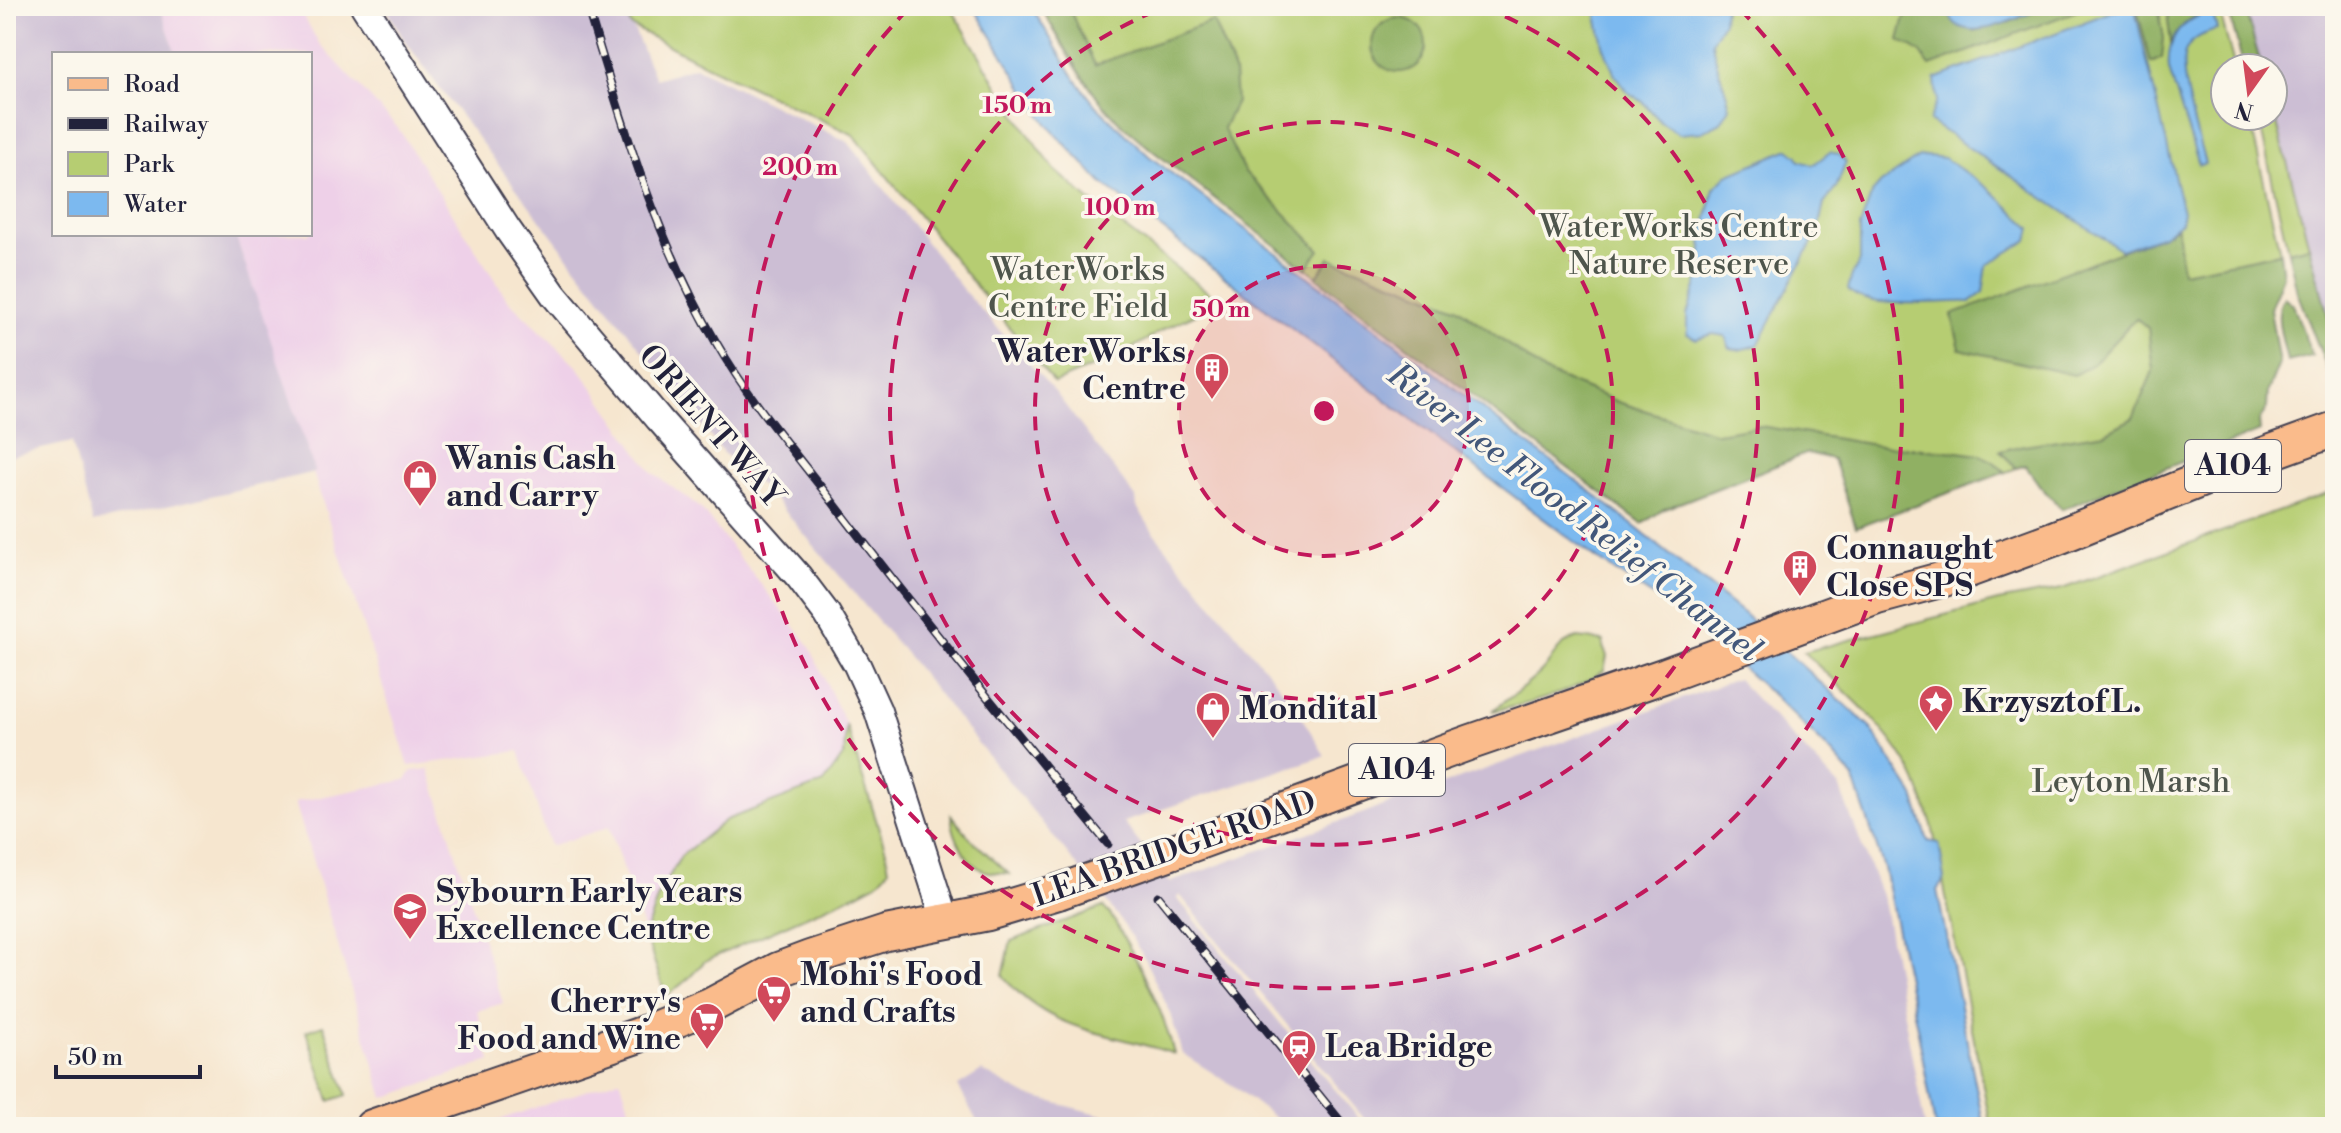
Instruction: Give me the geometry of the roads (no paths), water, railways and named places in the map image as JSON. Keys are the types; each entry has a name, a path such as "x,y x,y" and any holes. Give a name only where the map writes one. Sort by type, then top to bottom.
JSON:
{"main road":[{"name":"LEA BRIDGE ROAD","path":"372,1127 639,1035 710,1006 778,970 810,958 871,937 988,913 1058,892 1877,597 1944,579 2335,429"}],"street":[{"name":"ORIENT WAY","path":"364,6 508,230 554,295 799,577 841,636 878,711 945,920"}],"water":[{"name":"River Lee Flood Relief Channel","path":"973,6 1031,6 1074,77 1096,106 1149,156 1590,491 1744,614 1869,726 1914,796 1928,841 1939,843 1945,879 1937,890 1984,1127 1935,1127 1884,868 1853,777 1831,752 1775,697 1687,619 1597,559 1102,183 1052,130 1035,107"},
{"path":"1595,6 1724,6 1723,22 1712,41 1730,107 1721,122 1702,132 1679,134 1626,91 1614,73 1603,45"},
{"path":"1948,6 2046,6 2006,23 1974,30 1962,28 1952,20"},
{"path":"2126,6 2134,6 2183,212 2181,222 2163,235 2121,250 1929,121 1937,101 1935,79"},
{"path":"2212,11 2217,30 2192,42 2184,60 2186,89 2205,164 2199,165 2169,70 2169,58 2173,39 2184,25"},
{"path":"1789,149 1800,161 1813,165 1830,152 1840,155 1846,162 1836,188 1824,204 1817,233 1758,345 1739,350 1730,348 1725,336 1713,334 1696,339 1687,334 1687,315 1700,274 1703,234 1714,188 1727,175"},
{"path":"1919,157 1944,158 1992,191 2031,228 2028,240 1987,265 1983,293 1970,302 1887,303 1857,296 1848,289 1860,261 1860,227 1872,193 1881,183"}],"railway":[{"path":"587,6 627,136 658,221 695,304 730,365 773,426 902,591 1108,844"},
{"path":"1158,896 1345,1127"}],"place":[{"name":"WaterWorks Centre","path":"1212,401"},
{"name":"Wanis Cash and Carry","path":"420,508"},
{"name":"Connaught Close SPS","path":"1800,598"},
{"name":"Krzysztof L.","path":"1936,733"},
{"name":"Mondital","path":"1213,740"},
{"name":"Sybourn Early Years Excellence Centre","path":"410,941"},
{"name":"Mohi's Food and Crafts","path":"774,1024"},
{"name":"Cherry's Food and Wine","path":"707,1051"},
{"name":"Lea Bridge","path":"1299,1078"}],"park label":[{"name":"WaterWorks Centre Nature Reserve","path":"1679,246"},
{"name":"WaterWorks Centre Field","path":"1078,288"},
{"name":"Leyton Marsh","path":"2131,782"}]}
